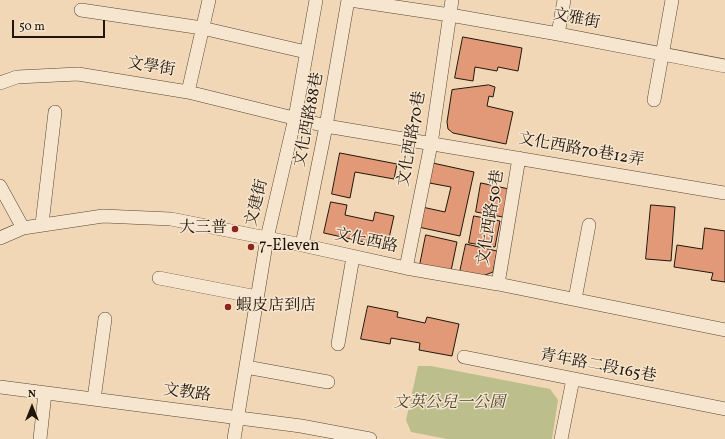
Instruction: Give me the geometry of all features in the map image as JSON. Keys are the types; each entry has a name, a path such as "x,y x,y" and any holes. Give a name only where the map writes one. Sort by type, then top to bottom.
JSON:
{"street":[{"path":"188,92 209,0"},
{"name":"文建街","path":"234,439 266,238 295,118 316,0"},
{"name":"文雅街","path":"349,0 450,15 725,66"},
{"name":"文化西路88巷","path":"302,245 349,0"},
{"name":"文化西路70巷","path":"406,268 431,144 452,0"},
{"path":"558,34 564,0"},
{"path":"654,100 672,0"},
{"path":"81,10 202,28 306,52"},
{"name":"文學街","path":"0,83 18,77 78,74 188,92 326,126"},
{"path":"42,224 55,112"},
{"name":"文化西路70巷12弄","path":"326,126 725,194"},
{"name":"文化西路50巷","path":"498,284 519,158"},
{"path":"0,186 23,228"},
{"name":"文化西路","path":"0,238 23,228 103,216 170,219 302,245 406,268 498,284 725,330"},
{"path":"575,299 589,225"},
{"path":"338,344 353,256"},
{"path":"159,278 257,297"},
{"path":"94,400 106,319"},
{"name":"青年路二段165巷","path":"464,357 725,409"},
{"path":"246,367 328,382"},
{"path":"562,439 572,379"},
{"name":"文教路","path":"0,387 301,426 370,439"},
{"path":"40,439 45,393"}],"green space":[{"name":"文英公兒一公園","path":"418,366 431,366 550,389 558,400 552,439 447,439 411,432 406,420"}],"building":[{"path":"463,37 522,48 518,71 498,67 497,71 475,67 473,81 455,78"},
{"path":"489,85 495,87 493,97 489,96 487,106 513,112 506,144 453,133 448,129 447,122 452,90"},
{"path":"340,153 397,164 394,179 355,172 350,198 332,194"},
{"path":"428,162 474,172 460,236 409,225 413,205 445,212 451,187 424,182"},
{"path":"481,183 509,189 503,217 476,212"},
{"path":"331,202 347,205 345,215 373,221 375,212 394,216 387,247 324,233"},
{"path":"651,205 675,207 671,261 646,259"},
{"path":"474,216 500,221 495,247 469,243"},
{"path":"705,228 725,231 725,282 711,280 713,273 674,267 677,245 702,249"},
{"path":"426,235 457,242 451,271 420,265"},
{"path":"466,244 497,251 493,272 480,277 460,272"},
{"path":"368,306 398,312 397,317 425,323 427,317 459,324 452,356 419,350 420,343 391,338 390,344 361,339"}],"place":[{"name":"大三普","path":"235,229"},
{"name":"7-Eleven","path":"251,247"},
{"name":"蝦皮店到店","path":"228,307"}]}
